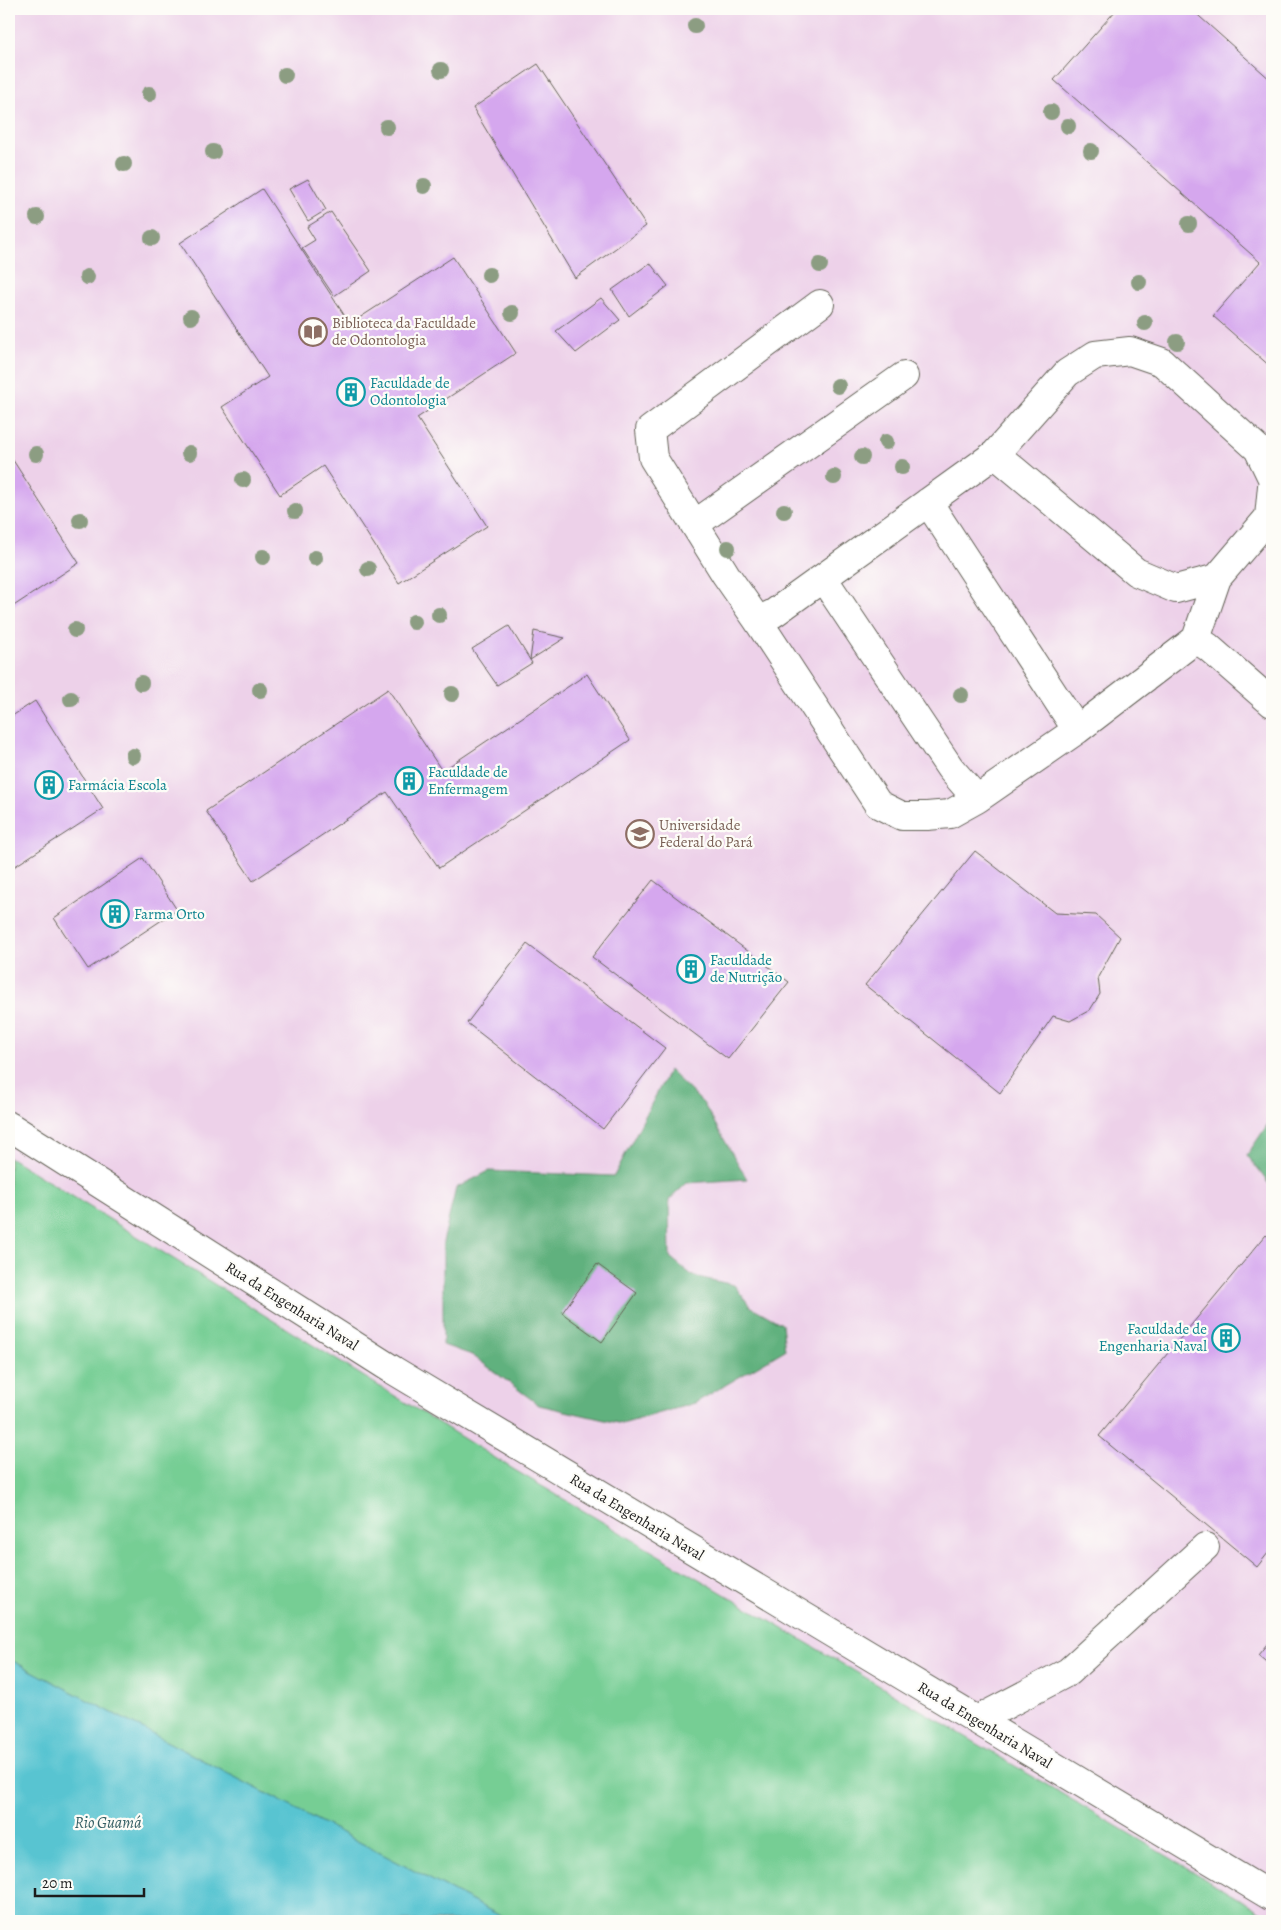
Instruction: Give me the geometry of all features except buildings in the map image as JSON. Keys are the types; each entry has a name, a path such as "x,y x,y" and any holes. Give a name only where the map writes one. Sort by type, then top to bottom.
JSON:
{"lane":[{"path":"820,304 650,430 652,458 741,598 878,804 902,816 950,814 977,799 1077,730 1196,638 1217,578 1269,517 1272,486"},
{"path":"758,621 774,614 995,454 1067,373 1095,355 1130,351 1162,362 1258,449 1272,478"},
{"path":"695,524 904,376"},
{"path":"995,454 1136,572 1176,589 1217,578"},
{"path":"928,502 1077,730"},
{"path":"823,578 950,768 977,799"},
{"path":"1196,638 1272,704"},
{"name":"Rua da Engenharia Naval","path":"9,1126 393,1370 1272,1897"},
{"path":"977,1720 1068,1672 1205,1547"}],"shaded area":[{"name":"Universidade Federal do Pará","path":"9,9 1272,9 1272,1921 510,1921 9,1659"}],"green space":[{"path":"669,1070 703,1103 747,1179 687,1183 669,1200 670,1257 693,1276 734,1285 750,1306 782,1324 785,1350 695,1403 622,1424 539,1405 472,1355 443,1345 443,1242 456,1188 489,1171 614,1176"},
{"path":"1272,1118 1272,1188 1247,1155"},
{"path":"9,1157 513,1469 1272,1918 1272,1921 510,1921 9,1659"}],"water":[{"name":"Rio Guamá","path":"9,1659 510,1921 9,1921"}],"place":[{"name":"Biblioteca da Faculdade de Odontologia","path":"313,332"},
{"name":"Faculdade de Odontologia","path":"351,392"},
{"name":"Faculdade de Enfermagem","path":"409,781"},
{"name":"Farmácia Escola","path":"49,785"},
{"name":"Universidade Federal do Pará","path":"640,834"},
{"name":"Farma Orto","path":"115,914"},
{"name":"Faculdade de Nutrição","path":"691,969"},
{"name":"Faculdade de Engenharia Naval","path":"1226,1338"}]}
